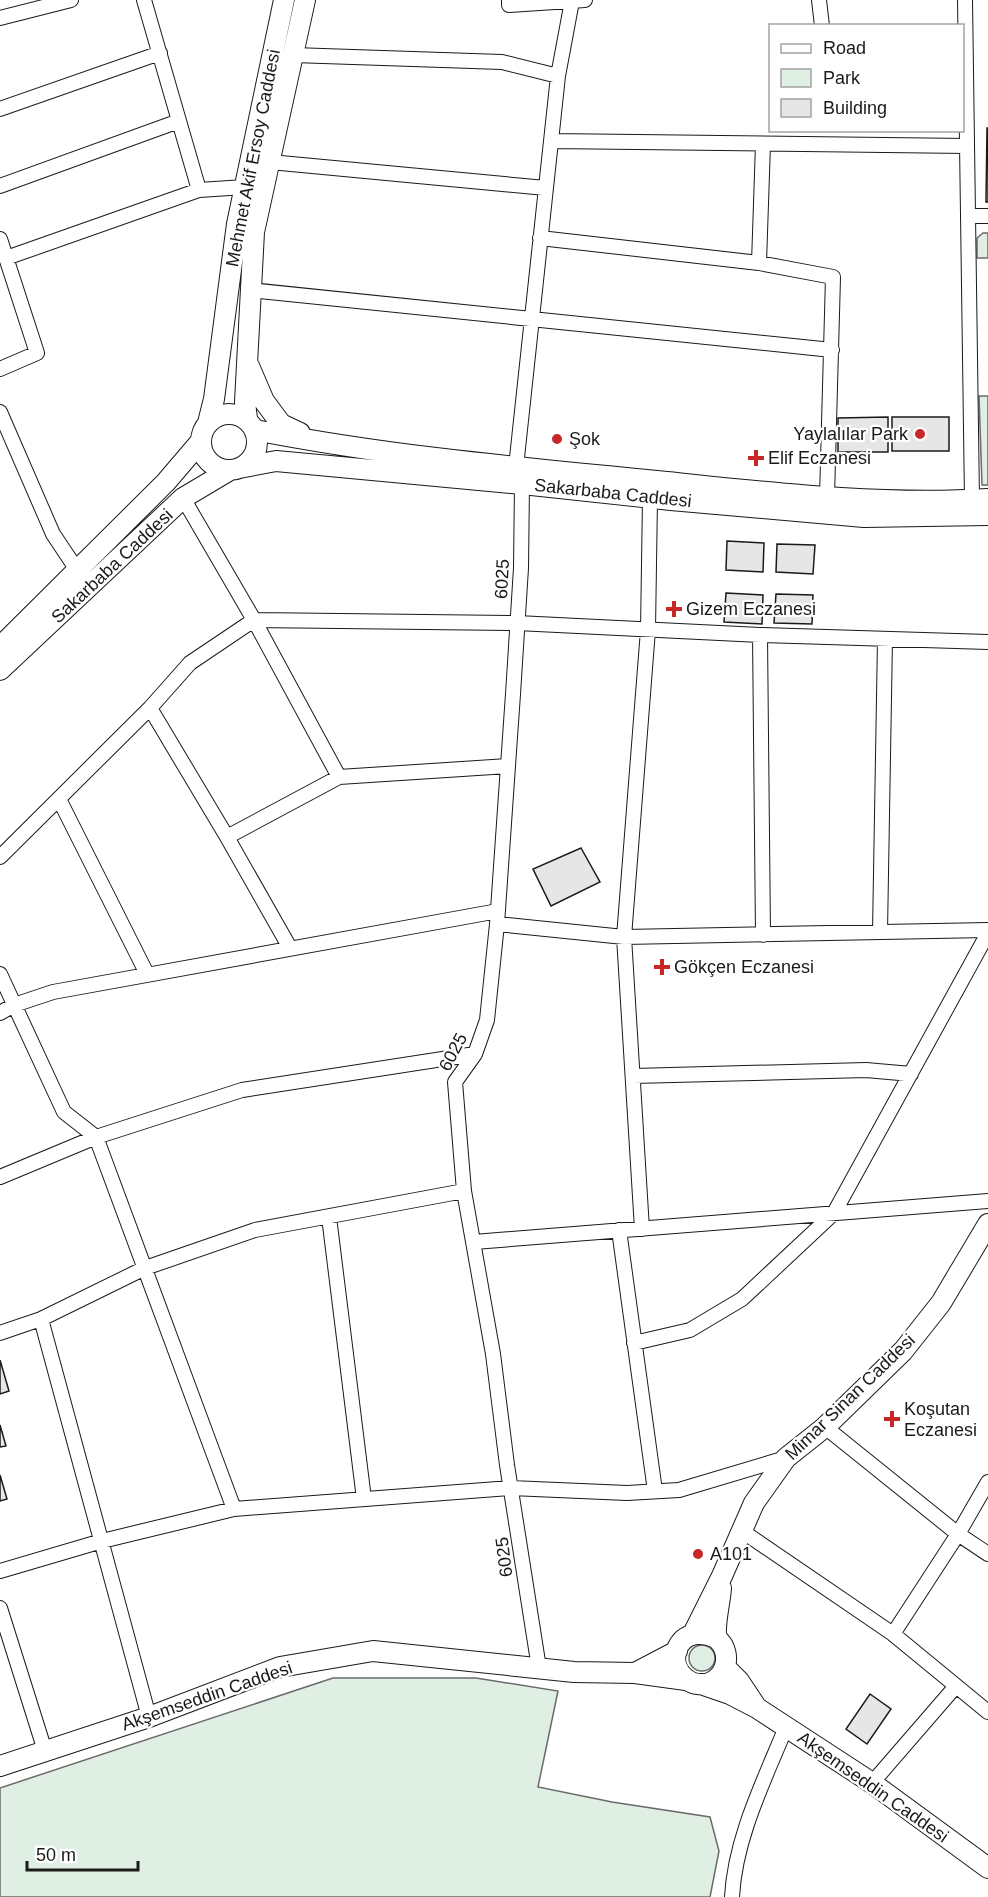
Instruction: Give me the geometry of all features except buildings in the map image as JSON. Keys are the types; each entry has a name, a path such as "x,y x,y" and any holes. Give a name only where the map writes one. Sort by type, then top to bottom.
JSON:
{"main road":[{"name":"Mehmet Akif Ersoy Caddesi","path":"205,432 214,399 237,224 284,0"},
{"name":"Mehmet Akif Ersoy Caddesi","path":"251,425 245,402 254,232 305,0"},
{"path":"247,360 264,401 281,424 318,442"},
{"path":"231,413 251,425 257,439 257,448 247,464 234,469 220,469 206,458 205,432 223,414 231,413"},
{"name":"Sakarbaba Caddesi","path":"251,425 318,442 650,498 864,517 988,515"},
{"name":"Sakarbaba Caddesi","path":"0,647 166,482 205,432"},
{"name":"Sakarbaba Caddesi","path":"0,670 183,498 234,469 276,461 519,475 827,497 942,501 980,499"},
{"name":"Mimar Sinan Caddesi","path":"693,1634 722,1576 754,1503 786,1458 825,1427 903,1351 981,1250 988,1224"},
{"path":"716,1638 722,1576"},
{"path":"635,1673 676,1651 686,1638 693,1634 709,1634 716,1638 725,1651 725,1667 716,1679 693,1682 676,1667 676,1651"},
{"name":"Akşemseddin Caddesi","path":"0,1766 149,1717 280,1667 373,1651 574,1672 635,1673 693,1682 730,1695 757,1708 872,1783 988,1868"},
{"path":"725,1667 739,1682 757,1708"}],"street":[{"path":"0,18 69,0"},
{"path":"144,0 199,190"},
{"path":"509,0 509,5 579,0"},
{"name":"6025","path":"539,1668 493,1354 464,1191 455,1082 475,1054 487,1020 498,917 518,623 521,568 519,475 532,318 558,76 579,0"},
{"path":"819,0 822,24"},
{"path":"964,0 968,216 980,499"},
{"path":"0,109 160,53"},
{"path":"293,55 502,62 558,76"},
{"path":"0,186 179,121"},
{"path":"551,141 763,144 831,138 967,146"},
{"path":"759,263 763,144"},
{"path":"270,162 546,188"},
{"path":"6,258 199,190 245,187"},
{"path":"968,216 988,216"},
{"path":"540,238 759,263 833,277 827,497"},
{"path":"0,239 37,353 0,369"},
{"path":"250,290 832,350"},
{"path":"0,411 53,534 77,570"},
{"path":"183,498 254,620 339,777"},
{"path":"642,1228 624,938 648,630 650,498"},
{"path":"0,857 150,708 190,663 254,620 518,623 760,635 988,642"},
{"path":"760,635 763,935"},
{"path":"880,932 885,639"},
{"path":"150,708 290,948"},
{"path":"227,837 339,777 508,766"},
{"path":"59,799 147,974"},
{"path":"0,1013 14,1005 53,992 290,948 498,917 624,938 988,932 834,1213 742,1299 690,1330 634,1343"},
{"path":"0,974 64,1112 96,1137 234,1509"},
{"path":"0,1177 96,1137 242,1090 475,1054"},
{"path":"633,1076 866,1070 911,1074"},
{"path":"0,1333 41,1319 145,1268 255,1230 464,1191"},
{"path":"474,1242 988,1201"},
{"path":"329,1217 364,1499"},
{"path":"619,1230 655,1491"},
{"path":"41,1319 149,1717"},
{"path":"825,1427 958,1534 988,1554"},
{"path":"0,1571 102,1541 234,1509 511,1488 627,1493 679,1490 786,1458"},
{"path":"893,1634 958,1534 988,1482"},
{"path":"742,1531 893,1634 988,1712"},
{"path":"0,1608 45,1751"},
{"path":"872,1783 956,1686"},
{"path":"732,1897 732,1883 746,1827 786,1727"}],"green space":[{"path":"983,233 988,233 988,258 977,258 977,238"},
{"path":"979,396 988,396 988,485 982,485"},
{"path":"702,1645 711,1649 715,1658 711,1667 702,1671 693,1667 689,1658 693,1649"},
{"path":"333,1678 476,1678 558,1691 538,1787 612,1802 710,1817 719,1851 710,1897 0,1897 0,1788"}],"place":[{"name":"Yaylalılar Park","path":"920,434"},
{"name":"Şok","path":"557,439"},
{"name":"Elif Eczanesi","path":"756,458"},
{"name":"Gizem Eczanesi","path":"674,609"},
{"name":"Gökçen Eczanesi","path":"662,967"},
{"name":"Koşutan Eczanesi","path":"892,1419"},
{"name":"A101","path":"698,1554"}]}
